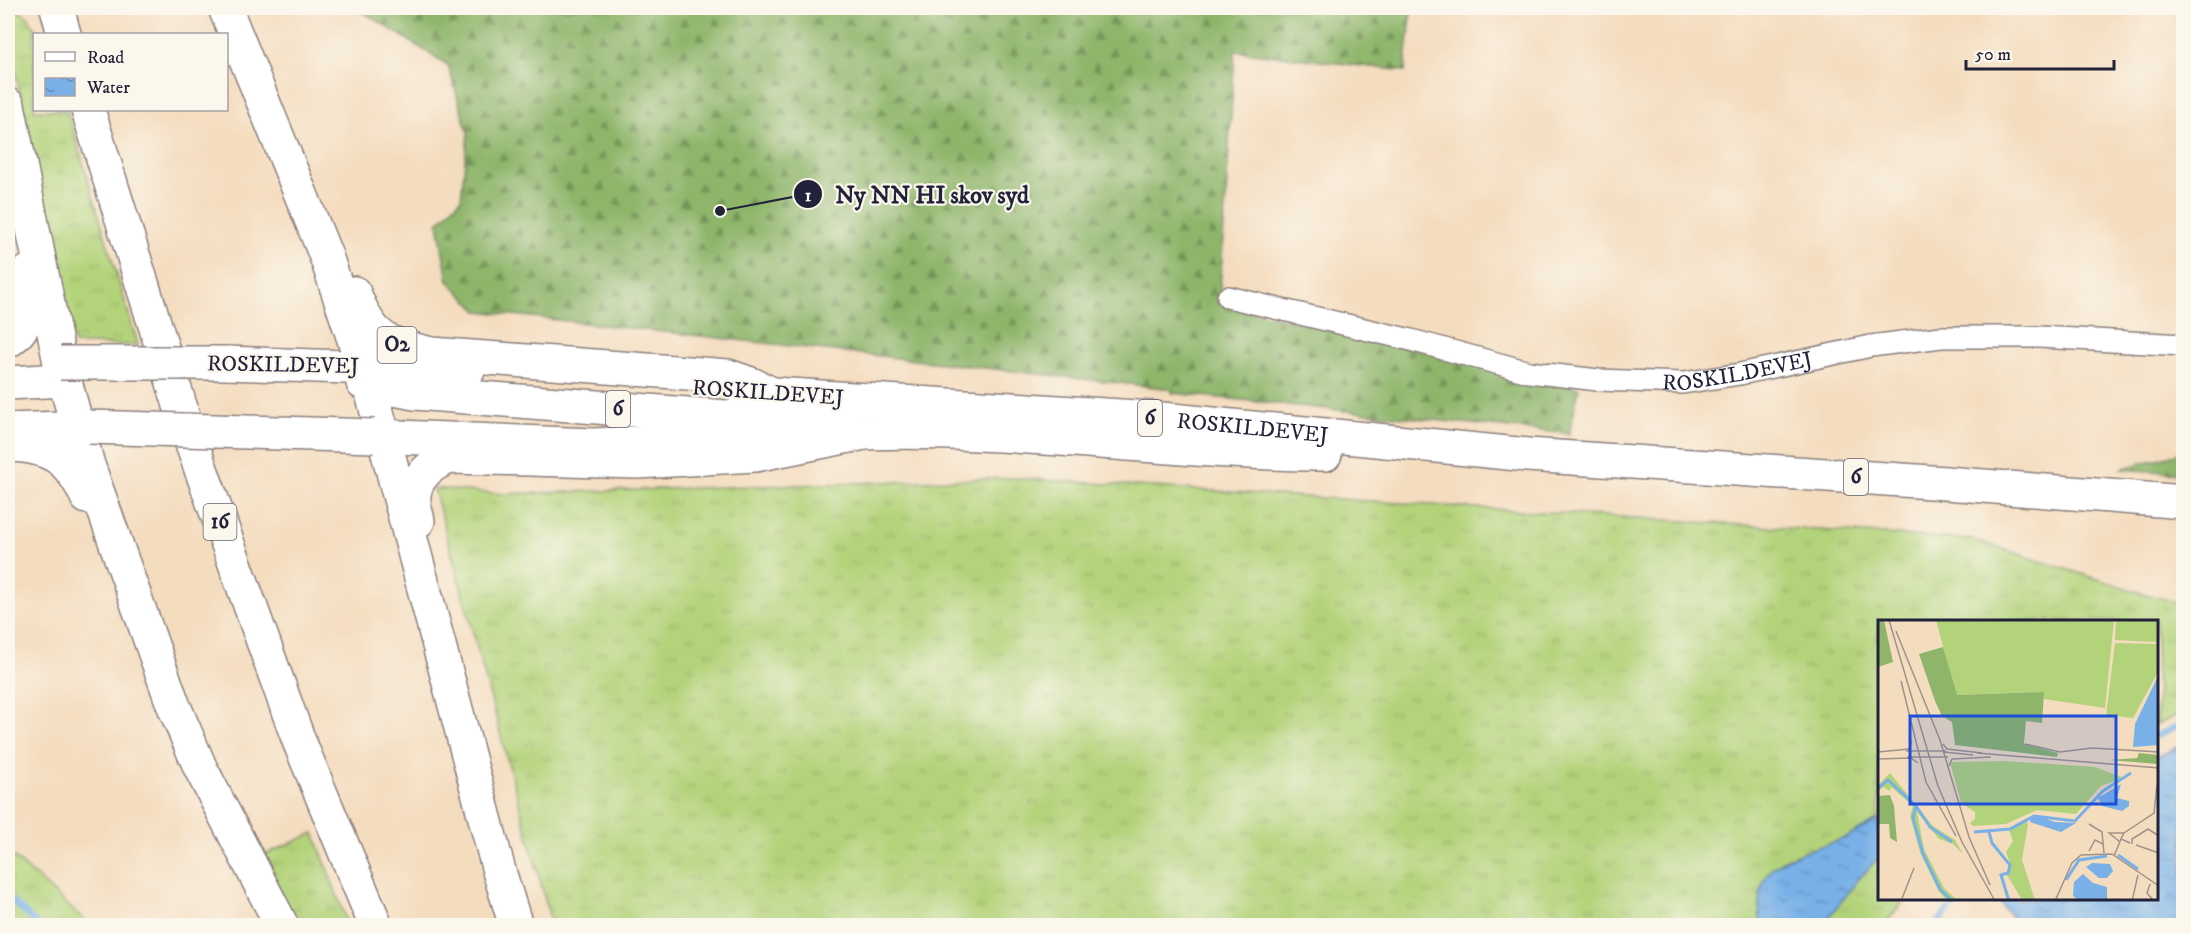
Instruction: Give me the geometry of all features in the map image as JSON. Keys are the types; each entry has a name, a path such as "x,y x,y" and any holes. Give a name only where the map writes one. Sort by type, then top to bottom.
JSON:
{"main road":[{"path":"57,8 64,33"},
{"name":"O2","path":"225,8 326,256 365,375"},
{"name":"O2","path":"234,8 247,32 360,309 378,335 401,347 432,354 728,376 772,394"},
{"path":"8,105 62,372 83,427 88,465 173,704 200,767 282,926"},
{"name":"16","path":"88,111 193,447 299,741 376,926"},
{"path":"8,152 22,224 31,303 27,319 20,331 8,341"},
{"name":"ROSKILDEVEJ","path":"8,383 62,372 227,363 365,375 485,372 772,394 1152,418 1528,455 1946,483 2184,502"},
{"name":"ROSKILDEVEJ","path":"8,365 62,372"},
{"path":"365,375 379,436 516,926"},
{"name":"ROSKILDEVEJ","path":"365,375 415,393 740,417 804,427 869,432 999,436 1264,454 1528,455"},
{"name":"ROSKILDEVEJ","path":"8,430 83,427 593,445 869,432"},
{"path":"473,771 462,691 413,501 417,483 424,472 440,460 451,457 638,462 754,455 869,432"},
{"path":"8,445 42,448 58,456 79,479 95,513 145,651 173,704"}],"street":[{"name":"ROSKILDEVEJ","path":"1228,297 1411,340 1529,372 1598,380 1683,383 1740,374 1871,346 1941,337 2039,337 2184,345"}],"green space":[{"path":"15,8 29,18 37,33 33,33 33,111 67,111 138,345 74,344 10,47"},
{"path":"357,8 1412,8 1405,71 1235,51 1220,289 1217,303 1579,388 1569,434 1172,393 1172,389 478,311 448,281 438,223 461,199 468,133 448,65"},
{"path":"2183,452 2183,473 2120,469"},
{"path":"1013,478 1974,540 2183,604 2183,712 2158,724 2158,620 1878,620 1878,900 1905,900 1884,925 557,925 550,918 434,488 502,494"},
{"path":"314,833 348,925 295,925 259,857"},
{"path":"8,852 89,924 90,925 9,925"}],"water":[{"path":"2183,744 2183,925 2018,925 2001,904 2002,900 2158,900 2158,756"},
{"path":"1878,820 1878,858 1823,925 1761,925 1759,903 1762,885 1779,863 1807,850 1852,835"}],"waterway":[{"path":"2158,735 2184,723"},
{"path":"8,897 39,926"},
{"path":"1935,926 1957,900"}],"place":[{"name":"Ny NN HI skov syd","path":"720,211"}]}
